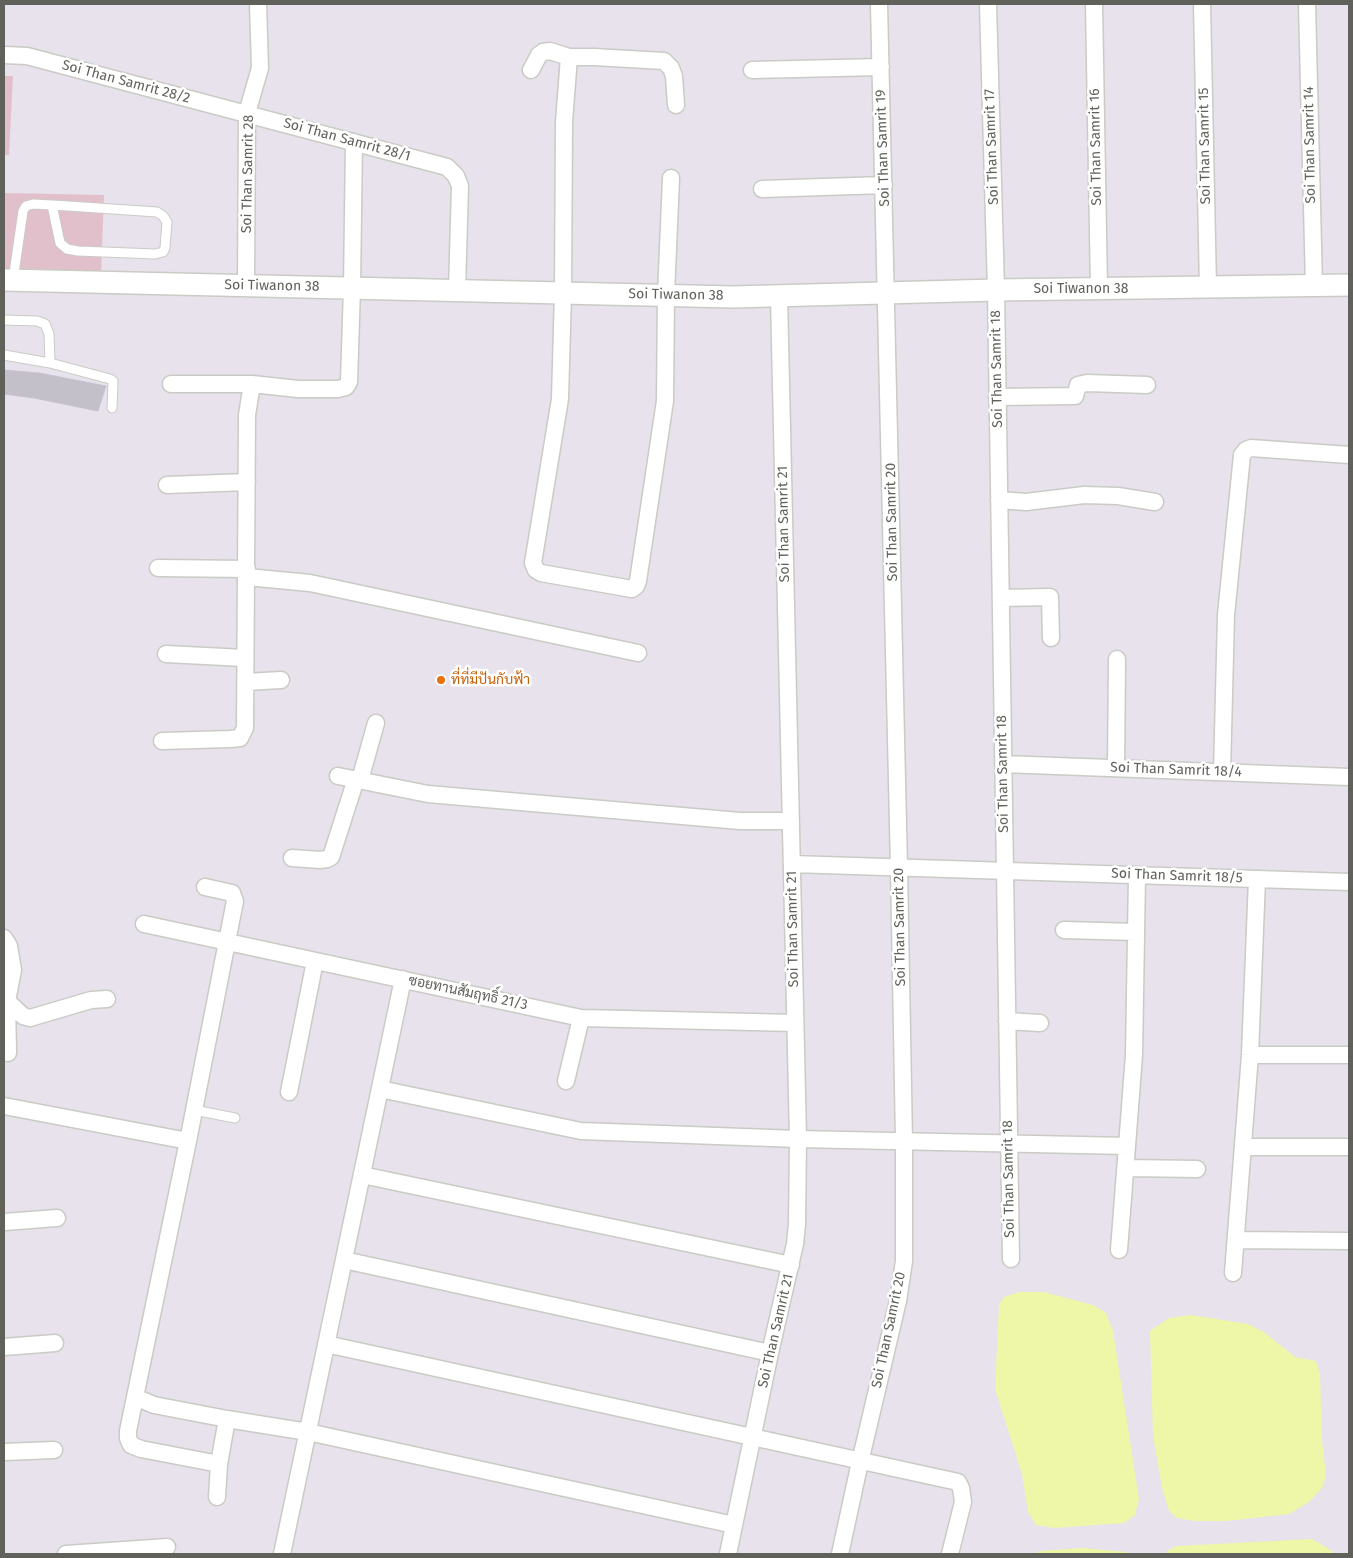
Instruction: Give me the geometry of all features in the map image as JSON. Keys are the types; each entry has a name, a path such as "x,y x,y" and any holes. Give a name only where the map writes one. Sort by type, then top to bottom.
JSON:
{"street":[{"name":"Soi Than Samrit 28","path":"246,285 247,114 260,68 258,4"},
{"name":"Soi Than Samrit 19","path":"879,4 887,293"},
{"name":"Soi Than Samrit 17","path":"988,4 996,290"},
{"name":"Soi Than Samrit 16","path":"1094,4 1099,289"},
{"name":"Soi Than Samrit 15","path":"1202,4 1208,288"},
{"name":"Soi Than Samrit 14","path":"1306,4 1314,286"},
{"path":"531,70 539,55 550,51 569,57 594,56 664,61 671,68 674,76 676,105"},
{"name":"Soi Than Samrit 28/2","path":"4,55 27,56 247,114"},
{"path":"569,57 564,122 560,398 533,563 536,570 540,573 632,589 638,581 665,401 666,295 671,178"},
{"path":"752,70 881,66"},
{"name":"Soi Than Samrit 28/1","path":"247,114 448,167 456,176 460,186 457,290"},
{"path":"171,384 252,384 298,389 338,389 346,387 349,382 354,142"},
{"path":"762,189 884,185"},
{"name":"Soi Tiwanon 38","path":"9,280 733,297 996,290 1349,285"},
{"name":"Soi Than Samrit 18","path":"996,290 1011,1259"},
{"name":"Soi Than Samrit 20","path":"840,1554 898,1300 904,1260 904,1142 887,293"},
{"name":"Soi Than Samrit 21","path":"728,1554 770,1353 796,1244 797,1224 796,1023 779,296"},
{"path":"997,397 1075,396 1078,385 1087,383 1147,385"},
{"path":"162,741 240,738 245,728 246,682 244,658 247,573 248,414 252,384"},
{"path":"1222,772 1226,615 1242,455 1251,448 1349,455"},
{"path":"166,485 247,482"},
{"path":"999,500 1026,502 1084,496 1110,496 1155,502"},
{"path":"158,568 247,573 310,584 638,653"},
{"path":"1001,598 1050,597 1051,638"},
{"path":"166,654 244,658"},
{"path":"1116,768 1117,659"},
{"path":"246,682 281,680"},
{"path":"292,858 320,860 331,857 376,723"},
{"name":"Soi Than Samrit 18/4","path":"1003,764 1349,776"},
{"path":"338,776 428,794 740,821 791,821"},
{"name":"Soi Than Samrit 18/5","path":"792,864 1349,882"},
{"path":"1119,1250 1134,1055 1137,875"},
{"path":"1233,1273 1250,1055 1257,879"},
{"path":"205,887 232,893 235,896 235,900 128,1438 131,1445 141,1449 219,1464"},
{"name":"ซอยทานสัมฤทธิ์ 21/3","path":"144,924 581,1018 796,1023"},
{"path":"1064,930 1136,932"},
{"path":"4,938 9,946 13,970 7,1002 8,1053"},
{"path":"289,1092 314,961"},
{"path":"282,1554 403,979"},
{"path":"7,1002 23,1016 30,1018 91,1000 107,999"},
{"path":"566,1080 581,1018"},
{"path":"1007,1021 1040,1023"},
{"path":"1250,1055 1349,1055"},
{"path":"380,1089 581,1130 798,1139 1127,1146"},
{"path":"4,1106 188,1141"},
{"path":"1243,1147 1349,1147"},
{"path":"1126,1168 1197,1169"},
{"path":"362,1175 791,1265"},
{"path":"4,1222 57,1218"},
{"path":"1236,1240 1347,1241"},
{"path":"344,1260 770,1353"},
{"path":"4,1347 55,1343"},
{"path":"326,1344 958,1482 963,1502 950,1554"},
{"path":"135,1397 154,1405 308,1432 734,1525"},
{"path":"217,1497 219,1464 227,1419"},
{"path":"4,1452 54,1450"},
{"path":"66,1554 167,1547"}],"lane":[{"path":"9,280 23,211 26,206 33,204 52,205 157,212 167,222 166,248 163,252 155,254 67,249 60,243 52,205"},
{"path":"4,320 38,321 45,324 49,334 50,363"},
{"path":"4,355 50,363 110,379 112,382 112,408"},
{"path":"194,1110 235,1118"}],"shaded area":[{"path":"4,76 13,76 9,155 4,155"},
{"path":"4,193 104,195 101,274 4,271"},
{"path":"1019,1292 1044,1292 1093,1305 1106,1313 1113,1331 1139,1499 1135,1515 1124,1523 1054,1528 1036,1525 1028,1512 1022,1474 995,1389 999,1305 1004,1297"},
{"path":"1191,1315 1248,1324 1264,1332 1295,1357 1316,1361 1320,1374 1322,1441 1326,1475 1322,1488 1309,1502 1289,1514 1226,1521 1195,1521 1177,1518 1169,1511 1162,1488 1153,1436 1150,1331 1169,1318"},
{"path":"1312,1539 1334,1554 1166,1554 1167,1551 1177,1546"},
{"path":"1082,1548 1127,1552 1130,1554 1036,1554 1039,1551"}],"building":[{"path":"4,370 39,373 106,386 98,411 4,394"}],"place":[{"name":"ที่ที่มีปันกับฟ้า","path":"441,680"}]}
